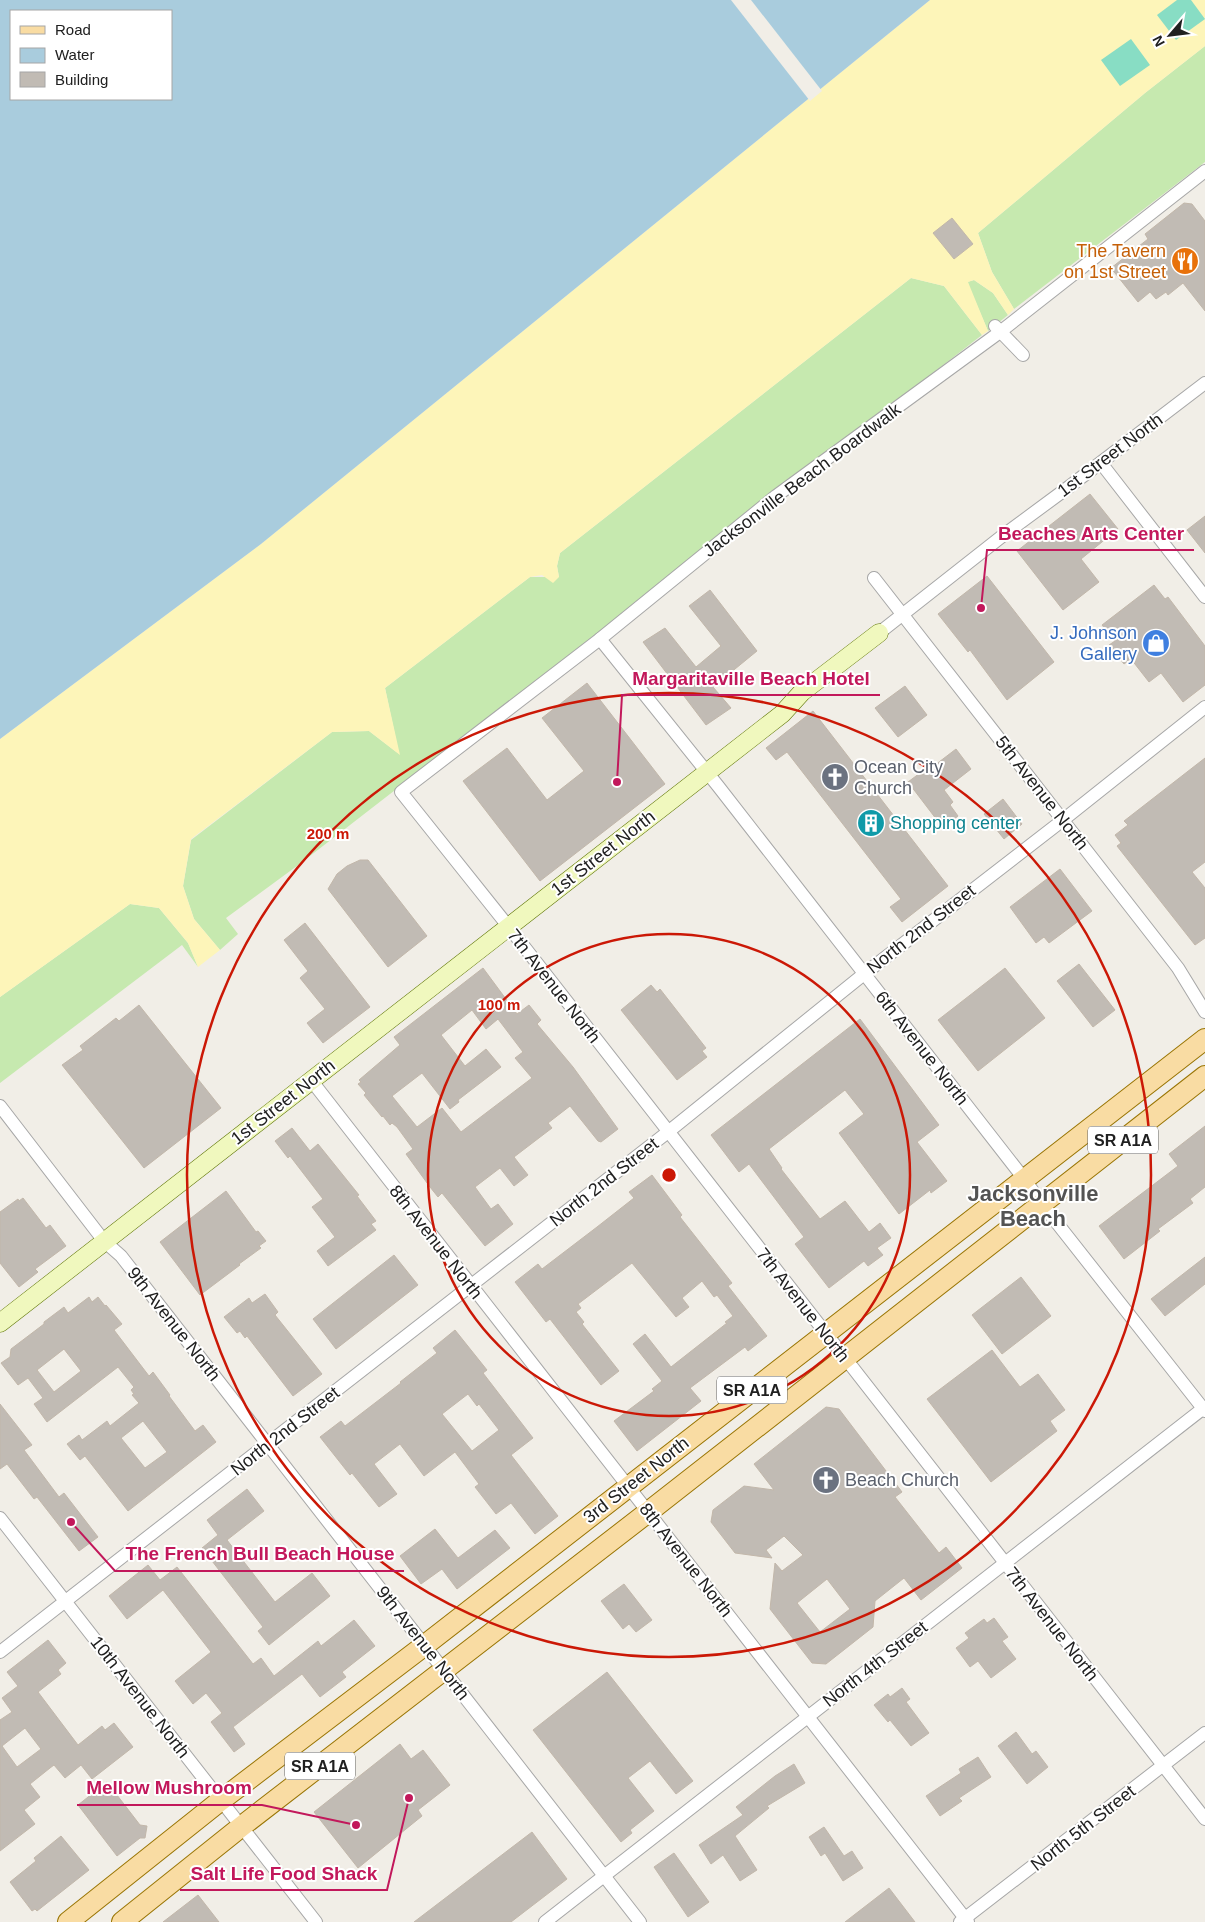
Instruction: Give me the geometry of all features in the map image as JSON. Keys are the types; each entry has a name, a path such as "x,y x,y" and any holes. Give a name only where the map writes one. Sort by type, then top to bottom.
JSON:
{"main road":[{"name":"3rd Street North","path":"68,1922 220,1800 425,1645 1205,1039"},
{"name":"3rd Street North","path":"122,1922 242,1826 647,1513 1205,1076"}],"street":[{"name":"Jacksonville Beach Boardwalk","path":"400,792 600,639 776,496 1205,171"},
{"path":"997,329 1023,355"},
{"name":"1st Street North","path":"0,1322 782,714 802,692 1001,537 1101,463 1205,382"},
{"path":"1101,463 1205,597"},
{"name":"5th Avenue North","path":"874,578 1178,968 1205,1012"},
{"name":"6th Avenue North","path":"600,639 707,772 1042,1204 1204,1409"},
{"name":"North 2nd Street","path":"0,1652 668,1132 864,974 1205,707"},
{"name":"7th Avenue North","path":"400,792 508,926 1205,1820"},
{"name":"8th Avenue North","path":"311,1080 470,1286 629,1486 647,1513 808,1716 964,1921"},
{"name":"9th Avenue North","path":"0,1106 104,1241 121,1256 445,1669 640,1922"},
{"name":"North 4th Street","path":"545,1922 1204,1409"},
{"name":"10th Avenue North","path":"0,1518 316,1922"},
{"name":"North 5th Street","path":"964,1921 1205,1733"}],"green space":[{"path":"1177,0 1191,0 1205,19 1176,40 1157,15"},
{"path":"1131,39 1150,65 1120,86 1101,60"},
{"path":"1205,46 1205,162 1014,309 992,272 978,233 1145,93"},
{"path":"911,278 944,286 982,335 301,863 226,918 238,934 220,950 194,919 183,886 191,840 332,732 369,731 399,754 385,688 530,577 559,577 557,566 560,553"},
{"path":"974,280 993,293 1008,315 988,331 967,282"},
{"path":"130,904 159,908 188,943 198,967 182,945 0,1083 0,997"}],"sand":[{"path":"930,0 1205,0 1205,46 1145,93 978,233 992,272 1014,309 1008,315 993,293 974,280 968,282 988,331 982,335 944,286 911,278 560,553 557,566 559,577 553,583 542,575 530,577 385,688 400,755 369,731 332,732 191,839 183,886 194,919 220,950 198,967 188,943 159,908 130,904 0,997 0,739 261,544"}],"water":[{"path":"0,0 930,0 261,544 0,739"}],"pier":[{"path":"731,0 751,0 822,91 810,101"}],"building":[{"path":"1184,203 1192,204 1205,221 1205,311 1183,283 1168,295 1166,292 1156,299 1150,292 1138,302 1111,268 1148,239 1145,234"},
{"path":"952,218 973,244 954,259 933,233"},
{"path":"1090,494 1118,529 1081,559 1099,582 1063,610 1017,551"},
{"path":"1205,516 1205,553 1187,530"},
{"path":"987,576 1054,662 1007,700 970,650 968,652 938,614"},
{"name":"J. Johnson Gallery","path":"1154,585 1165,599 1168,597 1205,646 1205,685 1183,702 1161,673 1149,682 1131,659 1124,664 1109,645 1115,641 1102,625"},
{"path":"710,590 757,651 713,687 731,708 706,725 643,642 665,628 696,667 721,646 689,606"},
{"path":"587,683 665,784 540,881 463,781 507,748 547,800 584,771 542,718"},
{"path":"905,686 927,715 898,737 875,708"},
{"name":"Shopping center","path":"813,711 948,886 902,922 890,907 901,899 787,752 776,760 766,748"},
{"path":"956,749 971,769 944,790 953,802 950,805 958,816 943,828 908,782 920,773 922,775"},
{"path":"1205,758 1205,862 1192,872 1205,888 1205,938 1195,945 1117,846 1121,843 1115,835 1128,825 1124,821"},
{"path":"1003,799 1022,824 1004,839 984,814"},
{"path":"360,860 368,860 427,936 388,967 328,889 337,874 347,866"},
{"path":"1060,869 1092,911 1049,943 1044,937 1036,943 1010,907"},
{"path":"305,923 370,1007 323,1043 307,1023 325,1009 300,978 308,971 284,940"},
{"path":"1079,964 1115,1010 1093,1027 1057,981"},
{"path":"483,968 517,1014 529,1005 541,1020 537,1024 573,1067 618,1129 601,1142 598,1141 570,1106 548,1123 552,1128 514,1157 528,1175 514,1186 500,1168 475,1187 491,1209 498,1204 513,1224 485,1246 442,1193 438,1197 430,1187 406,1154 413,1149 397,1127 392,1123 390,1125 382,1117 364,1095 366,1093 358,1084 361,1082 359,1080 400,1045 394,1037","holes":["472,1010 486,1029 498,1019 523,1052 515,1058 532,1078 461,1132 442,1108 417,1127 392,1096 422,1073 450,1109 459,1102 458,1100 501,1067 486,1049 465,1066 441,1035"]},
{"path":"1005,968 1045,1018 978,1071 938,1020"},
{"path":"651,985 657,992 660,989 706,1048 702,1051 707,1057 677,1080 621,1010"},
{"path":"139,1005 221,1108 144,1168 62,1065 83,1050 80,1046 116,1018 119,1021"},
{"path":"860,1019 939,1125 917,1142 947,1181 931,1193 930,1190 899,1214 839,1133 864,1114 845,1090 769,1149 781,1169 820,1219 845,1201 869,1232 880,1223 891,1238 877,1248 883,1255 868,1266 864,1261 829,1288 795,1244 804,1237 749,1164 739,1172 711,1135"},
{"path":"1205,1126 1205,1187 1190,1199 1193,1203 1158,1229 1160,1231 1124,1259 1099,1226 1178,1166 1169,1154"},
{"path":"292,1128 310,1151 318,1144 359,1195 357,1196 376,1221 371,1224 376,1230 328,1266 317,1251 335,1237 312,1207 323,1199 290,1156 288,1158 275,1141"},
{"path":"652,1175 682,1215 680,1217 732,1283 728,1286 767,1336 748,1351 745,1347 690,1388 701,1401 637,1451 614,1421 654,1391 652,1389 662,1381 633,1344 645,1334 671,1367 727,1323 725,1322 733,1316 717,1295 714,1297 702,1281 682,1298 689,1307 676,1317 632,1263 578,1304 581,1308 576,1312 584,1322 582,1324 619,1371 601,1385 550,1319 546,1322 515,1282 538,1264 542,1269 597,1227 634,1198 629,1192"},
{"path":"226,1191 256,1232 258,1231 266,1241 259,1246 261,1248 200,1295 160,1242"},
{"path":"23,1198 46,1228 50,1225 66,1246 35,1269 38,1272 19,1287 0,1263 0,1212 18,1199 19,1201"},
{"path":"394,1255 418,1285 336,1349 313,1319"},
{"path":"1205,1257 1205,1284 1165,1316 1151,1299"},
{"path":"1021,1277 1051,1316 1002,1354 972,1315"},
{"path":"265,1294 278,1312 275,1315 322,1374 293,1396 247,1336 245,1338 240,1331 237,1333 224,1317 249,1298 252,1303"},
{"path":"89,1297 92,1302 98,1297 122,1324 114,1330 149,1376 153,1372 195,1431 203,1425 216,1442 128,1511 85,1456 80,1460 67,1444 79,1435 82,1440 107,1421 110,1426 139,1403 132,1395 134,1394 131,1390 134,1387 118,1367 47,1422 34,1404 43,1398 28,1378 18,1385 1,1363 10,1357 11,1349 64,1307 68,1313","holes":["64,1349 81,1371 54,1392 37,1370","143,1421 167,1452 145,1468 121,1438"]},
{"path":"455,1330 487,1370 483,1373 533,1438 511,1455 558,1516 535,1534 511,1503 496,1514 475,1487 479,1484 455,1452 424,1476 400,1444 374,1464 397,1494 379,1507 352,1473 350,1475 320,1437 341,1421 345,1426 401,1383 437,1353 433,1348","holes":["468,1394 477,1406 479,1404 499,1430 472,1451 442,1414"]},
{"path":"992,1350 1020,1387 1038,1374 1065,1410 1050,1421 1057,1431 991,1482 927,1399"},
{"path":"0,1404 32,1445 24,1450 59,1497 64,1493 98,1537 79,1551 37,1497 34,1499 7,1464 0,1469"},
{"path":"826,1407 839,1409 902,1492 895,1497 939,1553 946,1547 962,1568 921,1600 904,1578 875,1601 873,1627 826,1664 812,1663 770,1609 775,1563 782,1571 803,1555 784,1536 766,1550 772,1558 735,1553 711,1522 713,1510 744,1486 774,1490 754,1464","holes":["827,1579 850,1609 820,1632 797,1603"]},
{"path":"247,1489 264,1511 227,1540 275,1602 312,1573 330,1596 269,1645 258,1631 263,1627 202,1548 218,1535 207,1520"},
{"path":"435,1529 458,1558 495,1530 510,1548 457,1589 442,1569 421,1584 400,1556"},
{"path":"148,1565 160,1580 177,1567 253,1664 261,1658 274,1676 318,1641 321,1646 354,1620 375,1646 342,1672 346,1677 320,1697 302,1674 233,1727 245,1744 234,1752 211,1722 222,1713 206,1693 193,1704 175,1681 211,1652 163,1590 127,1619 109,1596"},
{"path":"624,1584 652,1620 636,1632 629,1624 623,1629 601,1601"},
{"path":"994,1618 1008,1637 1002,1641 1016,1659 991,1678 978,1661 970,1667 956,1648 969,1638 965,1633 984,1619 987,1623"},
{"path":"48,1640 66,1663 58,1670 61,1674 38,1692 78,1745 102,1726 105,1730 114,1723 133,1747 92,1779 81,1765 65,1778 54,1765 50,1768 30,1784 40,1797 24,1810 35,1824 0,1851 0,1720 12,1712 2,1698 18,1686 7,1672","holes":["25,1728 41,1749 17,1767 2,1746"]},
{"path":"607,1672 693,1781 676,1794 650,1761 628,1778 654,1811 630,1830 632,1833 621,1842 533,1730"},
{"path":"902,1688 910,1699 906,1702 929,1733 911,1746 890,1720 888,1722 874,1705 888,1694 890,1697"},
{"path":"1016,1732 1032,1754 1036,1751 1048,1767 1027,1784 998,1746"},
{"path":"400,1744 411,1759 423,1750 450,1785 418,1810 422,1816 358,1868 314,1812"},
{"path":"978,1757 991,1777 959,1798 962,1801 940,1816 926,1796 961,1773 959,1769"},
{"path":"794,1764 805,1783 767,1806 769,1808 735,1836 757,1870 740,1881 723,1855 711,1864 699,1845 743,1815 736,1807 775,1776"},
{"path":"107,1782 140,1825 147,1826 145,1838 140,1838 117,1856 78,1805"},
{"path":"824,1827 844,1856 852,1851 863,1868 843,1881 825,1853 821,1856 809,1837"},
{"path":"532,1832 567,1879 511,1922 414,1922"},
{"path":"61,1836 89,1870 37,1911 35,1909 32,1911 10,1882 36,1861 34,1858"},
{"path":"674,1853 709,1902 688,1917 654,1867"},
{"path":"889,1888 915,1922 845,1922"},
{"path":"198,1895 219,1922 163,1922"}],"place":[{"name":"The Tavern on 1st Street","path":"1185,261"},
{"name":"Beaches Arts Center","path":"981,608"},
{"name":"J. Johnson Gallery","path":"1156,643"},
{"name":"Ocean City Church","path":"835,777"},
{"name":"Margaritaville Beach Hotel","path":"617,782"},
{"name":"Shopping center","path":"871,823"},
{"name":"Beach Church","path":"826,1480"},
{"name":"The French Bull Beach House","path":"71,1522"},
{"name":"Salt Life Food Shack","path":"409,1798"},
{"name":"Mellow Mushroom","path":"356,1825"}],"district":[{"name":"Jacksonville Beach","path":"1033,1206"}]}
